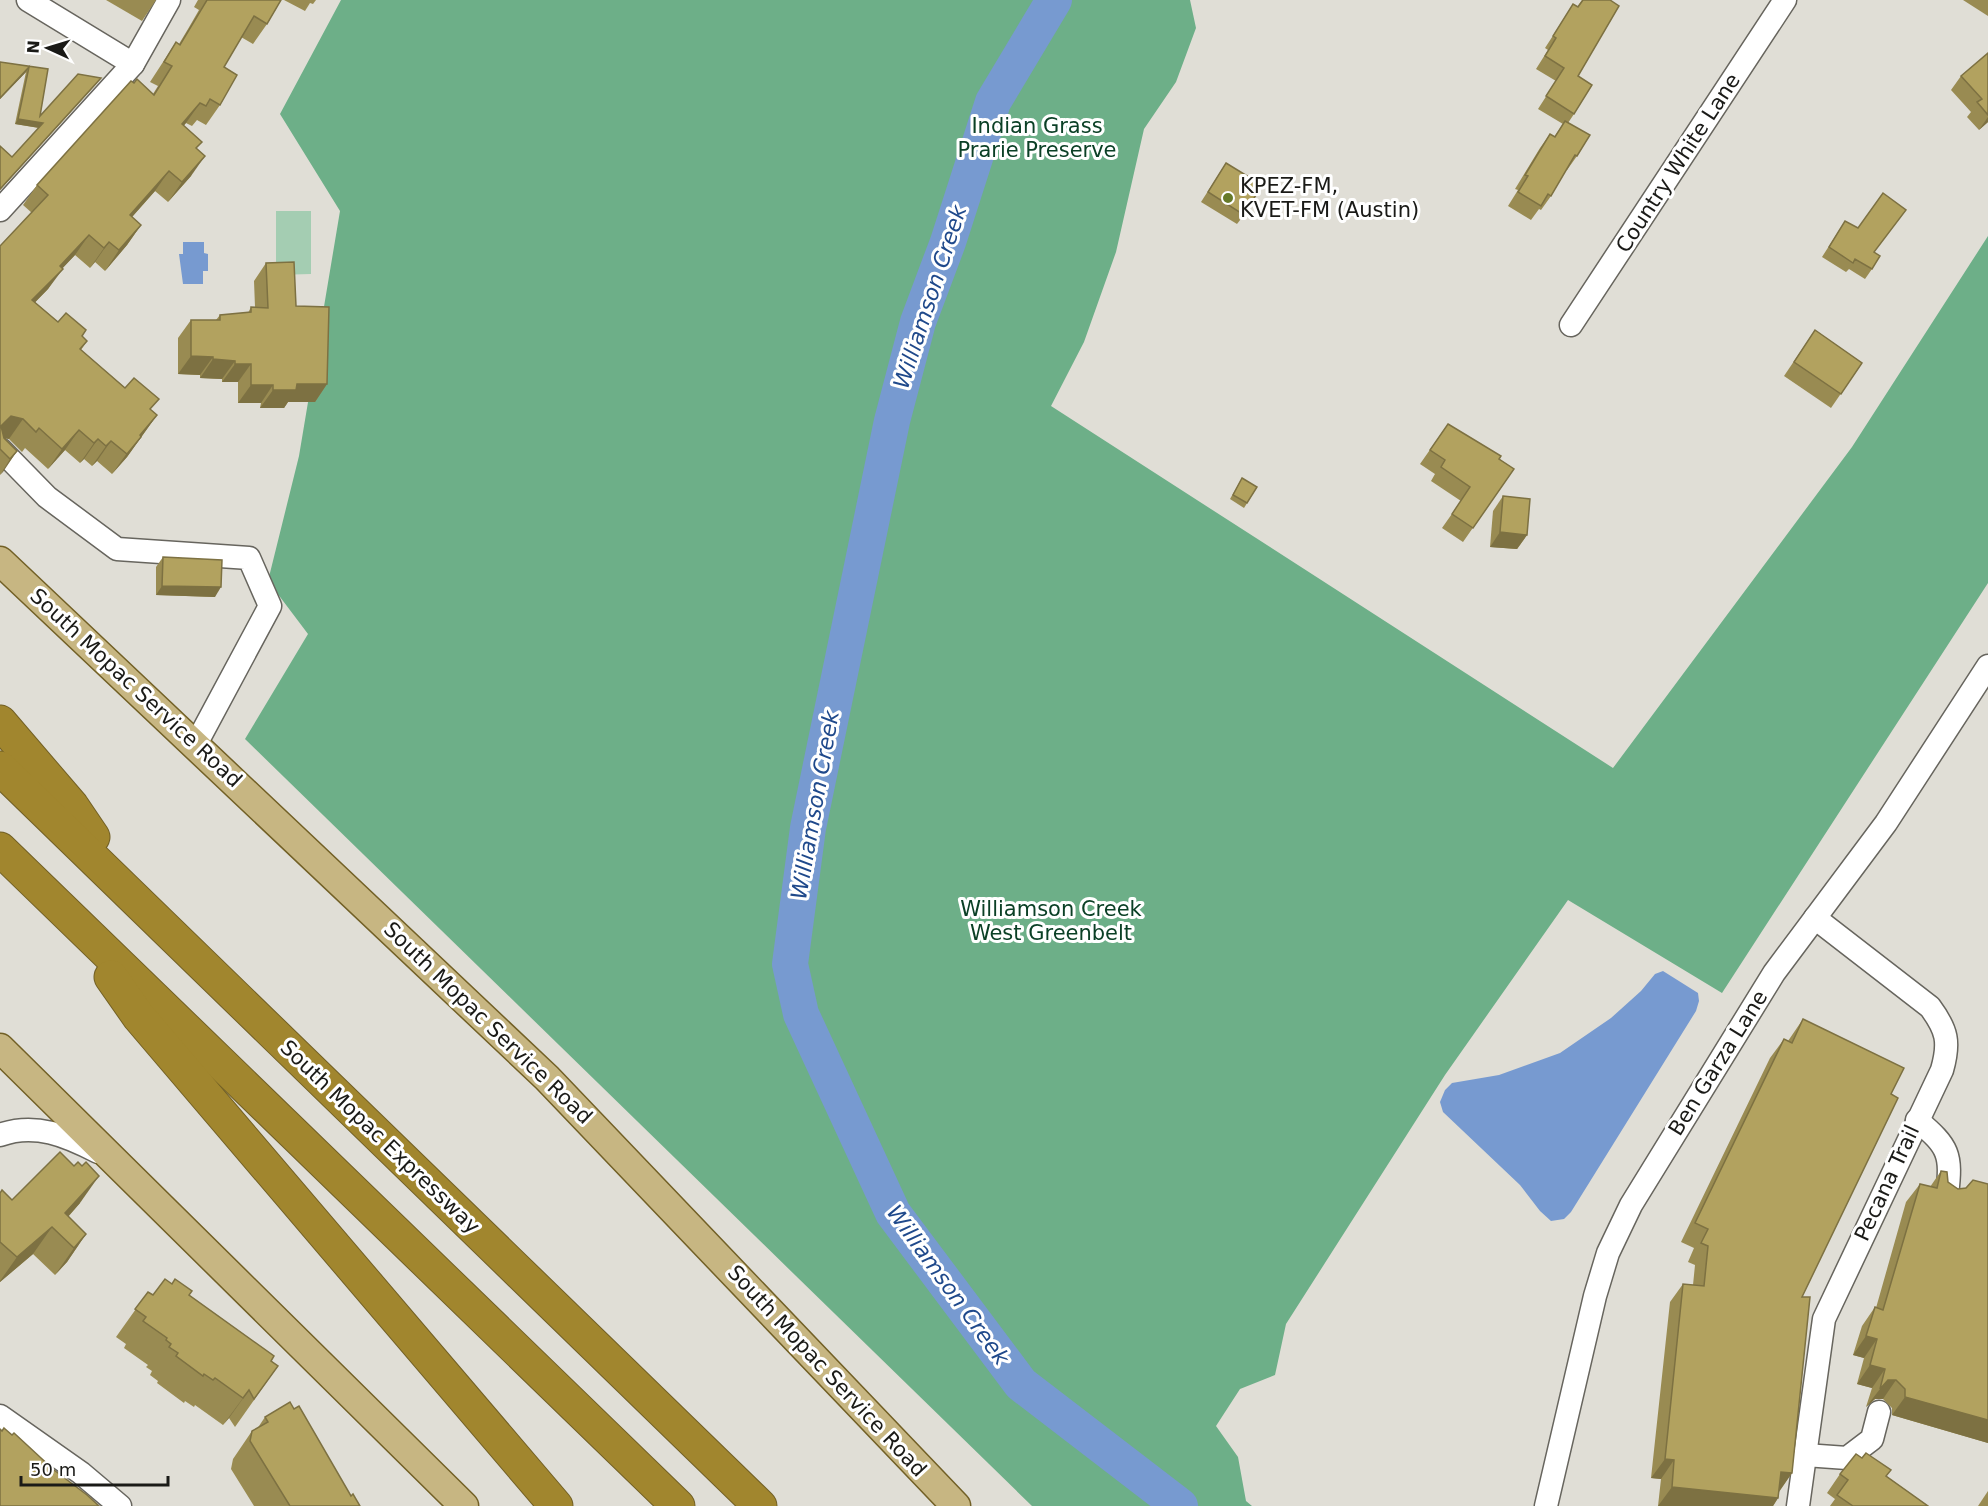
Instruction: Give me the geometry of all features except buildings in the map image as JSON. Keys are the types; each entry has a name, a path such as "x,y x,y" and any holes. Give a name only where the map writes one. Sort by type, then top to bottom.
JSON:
{"highway":[{"path":"0,722 72,806 133,896"},
{"name":"South Mopac Expressway","path":"0,768 760,1506"},
{"path":"0,849 678,1506"},
{"path":"67,914 139,1017 556,1506"}],"main road":[{"name":"South Mopac Service Road","path":"0,561 547,1078 956,1506"},
{"path":"0,1048 464,1506"}],"street":[{"path":"28,0 133,64"},
{"path":"0,210 133,64 169,0"},
{"name":"Country White Lane","path":"1571,325 1785,0"},
{"path":"0,449 47,497 117,549 249,558 270,606 196,744"},
{"name":"Ben Garza Lane","path":"1545,1506 1595,1296 1613,1243 1630,1205 1768,983 1886,823 1988,666"},
{"name":"Pecana Trail","path":"1798,1506 1824,1320 1942,1070 1948,1049 1939,1019 1930,1007 1815,918"},
{"path":"1917,1120 1939,1138 1951,1163 1947,1195"},
{"path":"0,1135 30,1129 49,1131 110,1157"},
{"path":"1805,1455 1847,1458 1872,1438 1879,1412"},
{"path":"0,1416 81,1473 120,1506"}],"green space":[{"name":"Williamson Creek West Greenbelt","path":"341,0 1190,0 1196,28 1176,82 1144,129 1116,252 1084,342 1051,406 1613,768 1852,447 1988,236 1988,583 1722,993 1568,900 1445,1075 1286,1324 1275,1375 1240,1389 1216,1426 1238,1457 1246,1501 1252,1506 1032,1506 245,739 308,634 268,581 299,456 340,211 280,114"},
{"path":"276,211 311,211 311,274 276,275"}],"water":[{"path":"183,242 204,242 204,253 208,254 208,271 203,271 203,284 183,284 179,254 183,254"},
{"path":"1663,971 1698,993 1699,1001 1696,1011 1571,1212 1564,1219 1551,1221 1540,1211 1520,1185 1443,1112 1440,1102 1445,1090 1452,1083 1499,1075 1560,1053 1611,1018 1641,991 1655,974"}],"waterway":[{"name":"Williamson Creek","path":"1054,0 993,102 948,242 918,322 892,421 808,828 790,964 801,1014 893,1213 1021,1384 1180,1506"}],"place":[{"name":"KPEZ-FM, KVET-FM (Austin)","path":"1228,198"}],"park label":[{"name":"Indian Grass Prarie Preserve","path":"1037,138"}]}
